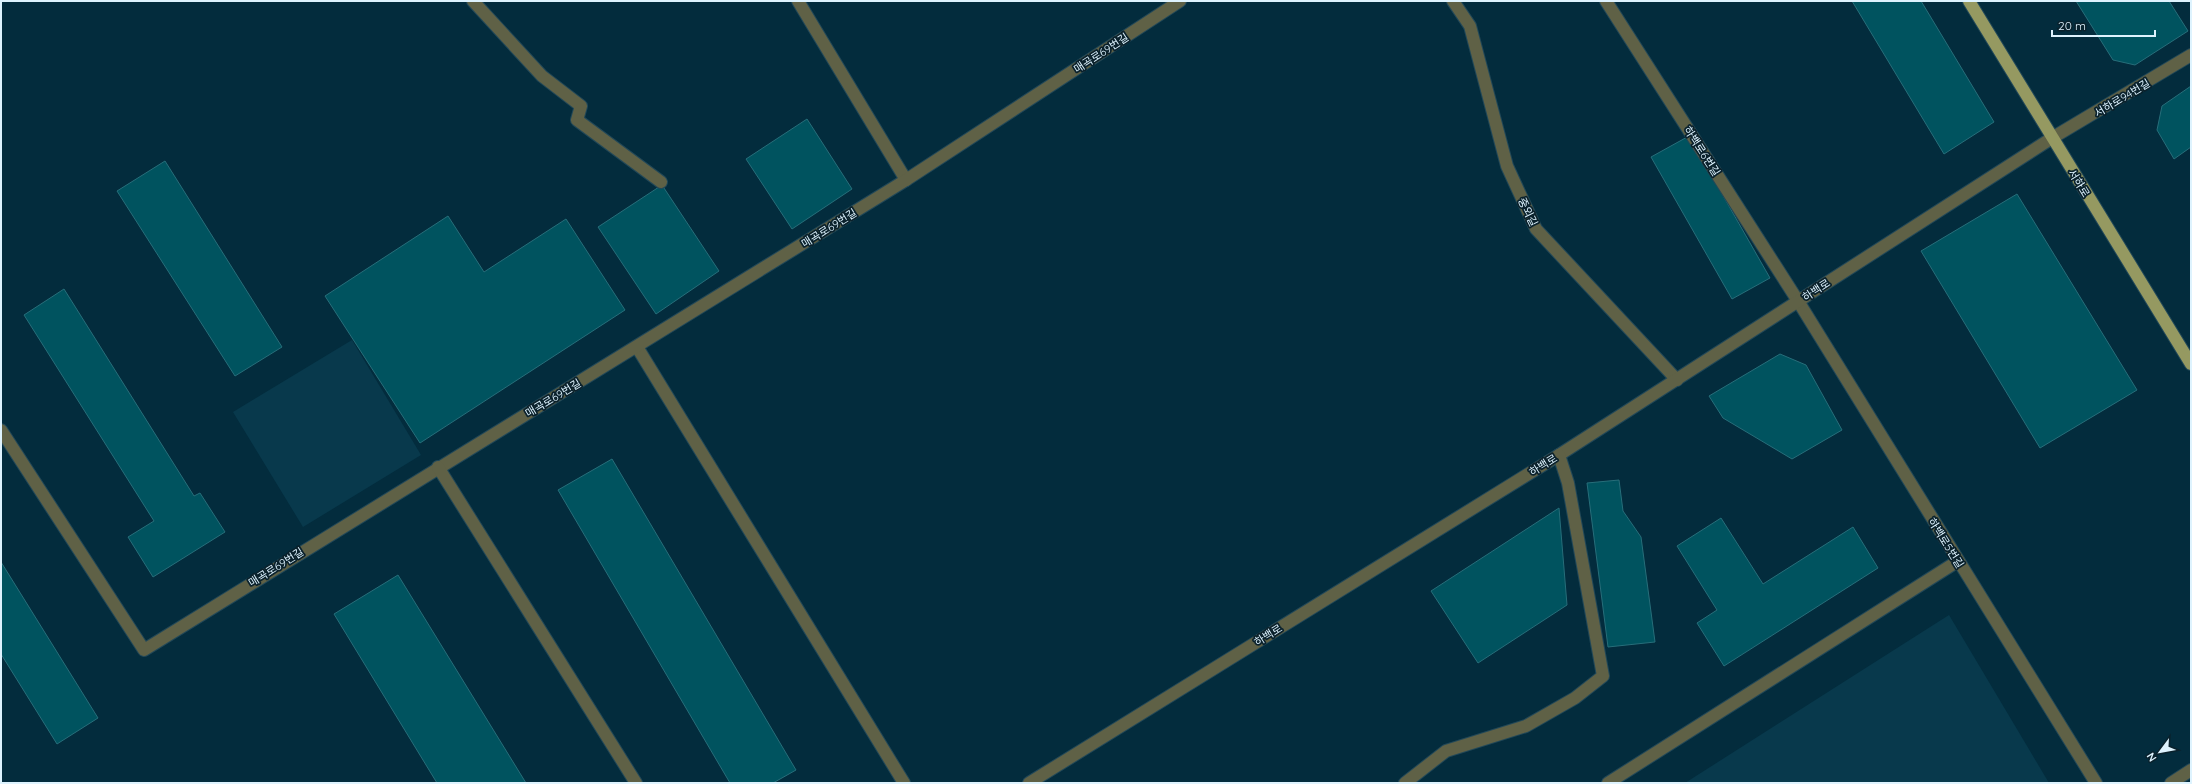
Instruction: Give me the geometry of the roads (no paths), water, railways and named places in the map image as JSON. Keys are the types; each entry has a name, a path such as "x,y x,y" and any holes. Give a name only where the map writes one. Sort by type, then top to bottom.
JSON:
{"main road":[{"name":"서하로","path":"1969,1 2191,364"}],"street":[{"path":"473,1 542,76 581,106 577,120 661,182"},
{"path":"798,1 906,180"},
{"name":"매곡로69번길","path":"1,430 144,650 438,467 636,347 906,180 1180,1"},
{"name":"중외길","path":"1453,1 1470,26 1507,166 1536,229 1677,380"},
{"name":"하백로6번길","path":"1606,1 1798,301"},
{"name":"서하로94번길","path":"2052,138 2191,55"},
{"name":"하백로","path":"1029,783 1677,380 2052,138"},
{"name":"하백로5번길","path":"1798,301 2096,783"},
{"path":"636,347 904,783"},
{"path":"1405,783 1446,752 1526,726 1575,698 1603,676 1568,483 1558,455"},
{"path":"438,467 636,783"},
{"path":"1608,783 1958,562"},
{"path":"2171,783 2191,770"}]}
